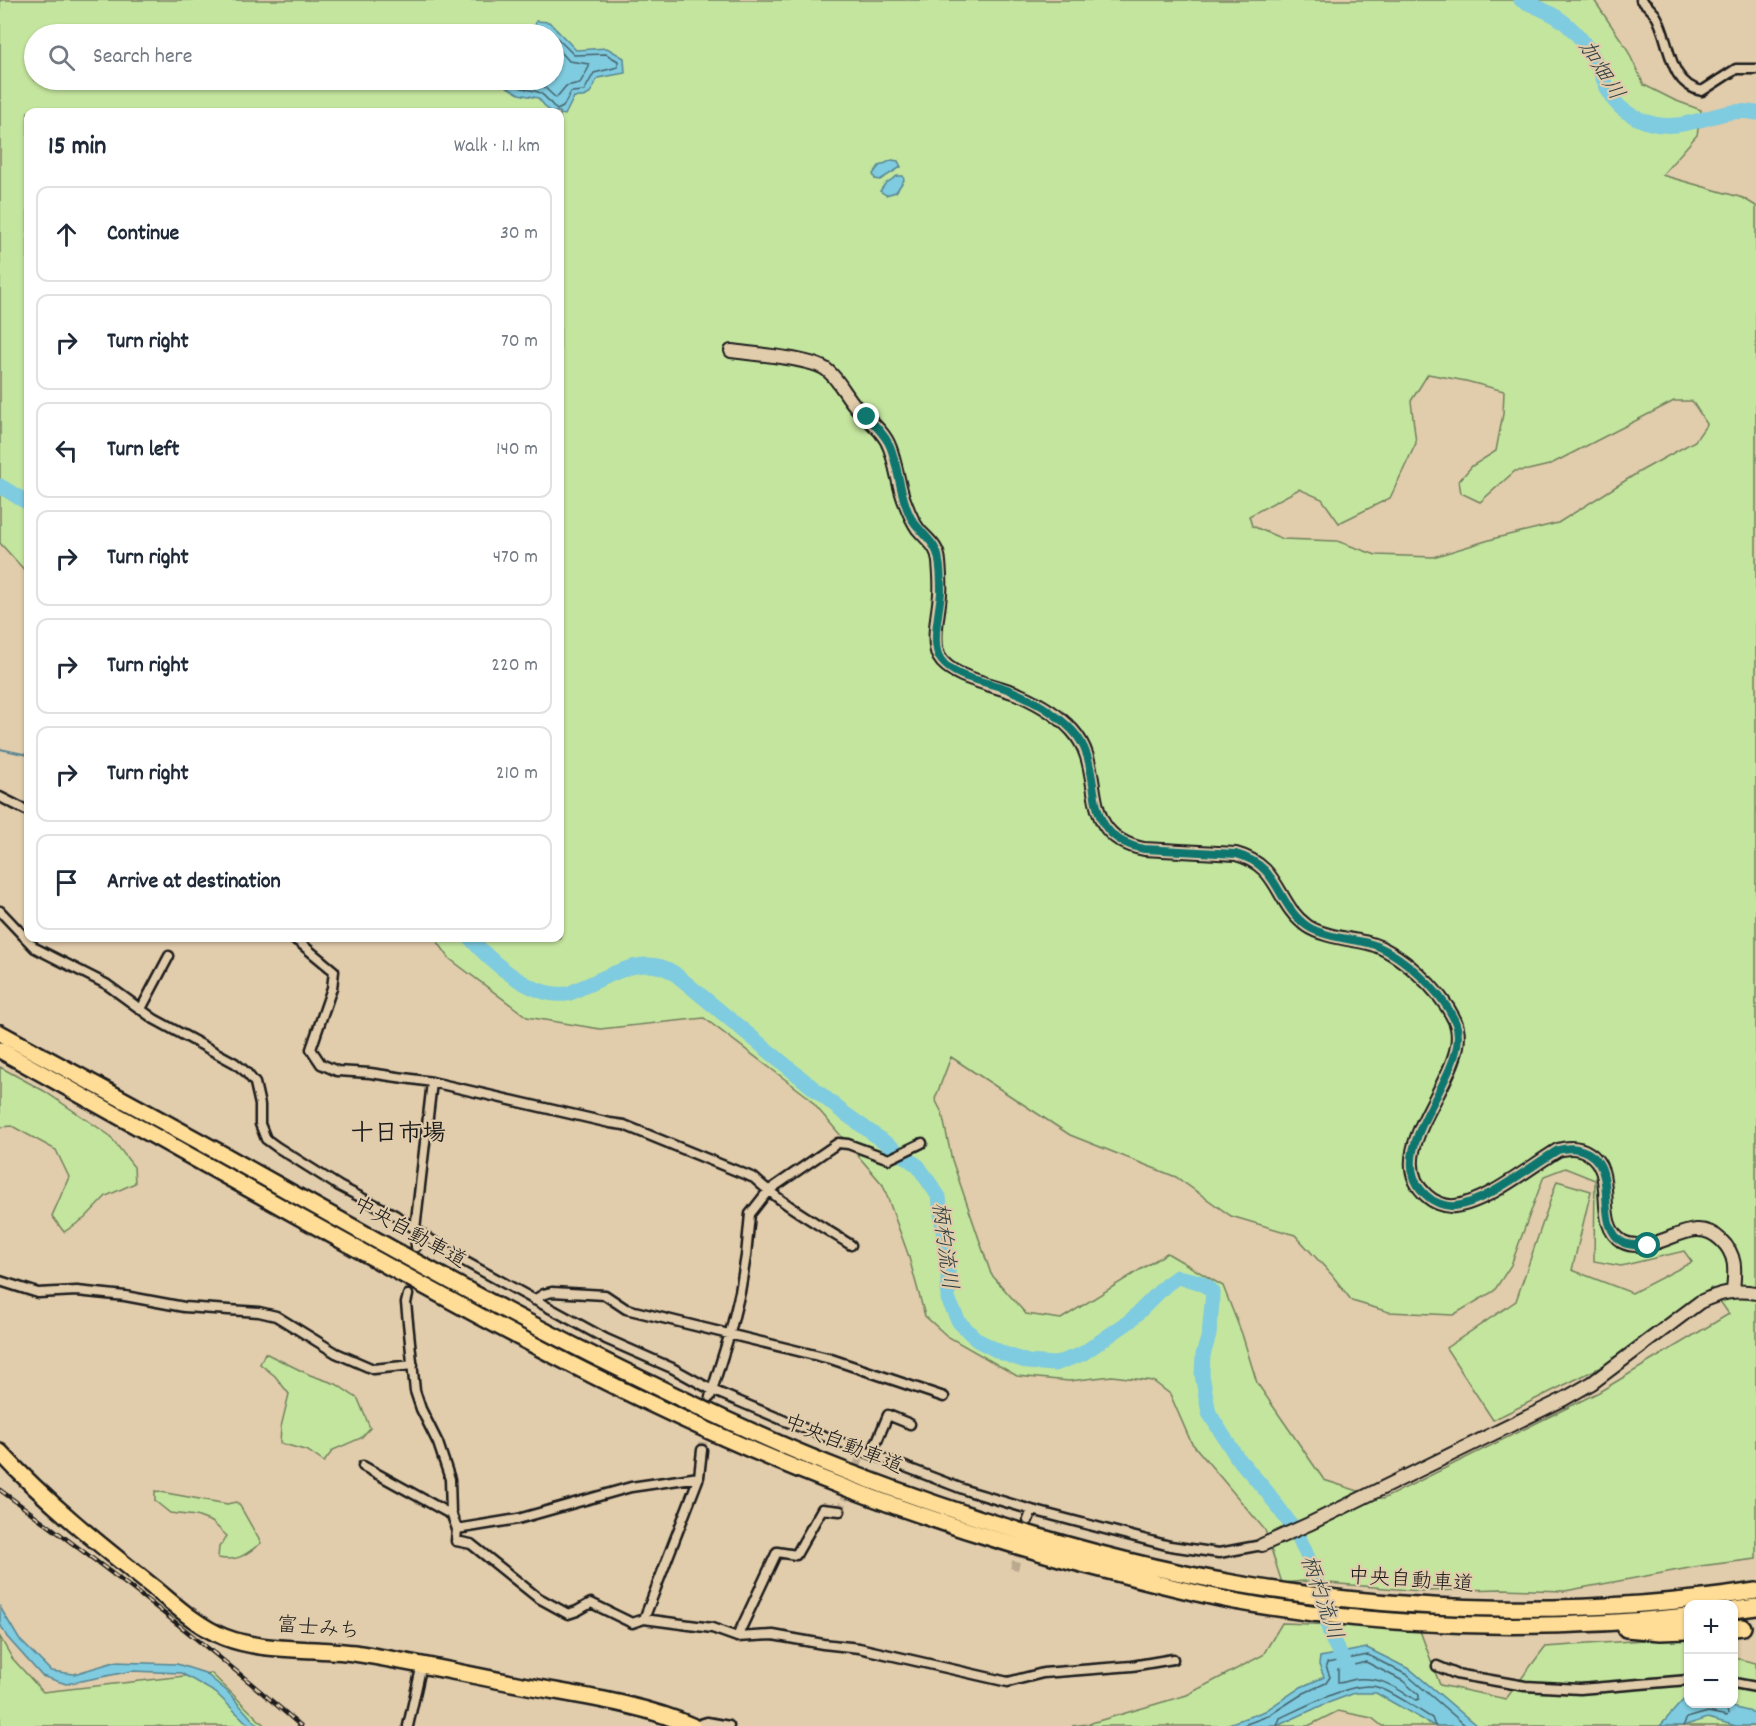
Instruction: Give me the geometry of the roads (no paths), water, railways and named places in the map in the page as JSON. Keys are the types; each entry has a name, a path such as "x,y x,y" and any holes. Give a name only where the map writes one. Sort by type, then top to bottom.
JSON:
{"highway":[{"name":"中央自動車道","path":"0,1033 53,1071 395,1270 520,1337 664,1409 838,1485 998,1540 1084,1566 1176,1588 1280,1608 1329,1614 1514,1626 1577,1625 1684,1616"},
{"name":"中央自動車道","path":"0,1050 53,1071 230,1158 402,1256 520,1319 763,1437 844,1471 929,1502 1034,1535 1180,1573 1279,1591 1441,1606 1514,1608 1576,1606 1696,1599 1756,1591"},
{"name":"富士みち","path":"0,1452 61,1512 211,1631 246,1643 352,1653 422,1664 631,1707 693,1726"},
{"path":"1738,1609 1756,1607"},
{"path":"1577,1625 1660,1632 1684,1631"}],"street":[{"path":"1641,0 1654,12 1674,66 1688,87 1702,92 1736,69 1756,69"},
{"path":"731,351 806,362 826,369 856,406 878,428 890,447 900,490 911,518 919,530 935,545 938,553 941,590 937,652 940,659 956,672 1022,696 1053,714 1073,731 1087,753 1095,804 1101,819 1119,840 1144,849 1236,854 1249,857 1269,874 1297,918 1321,932 1382,947 1394,954 1430,986 1445,1004 1459,1030 1459,1043 1449,1074 1435,1097 1419,1133 1413,1154 1412,1172 1422,1192 1440,1204 1454,1206 1470,1202 1490,1193 1558,1150 1567,1147 1582,1149 1593,1155 1600,1166 1604,1176 1608,1217 1614,1233 1623,1242 1648,1246 1704,1228 1714,1233 1732,1253 1735,1270 1734,1290"},
{"path":"0,797 24,809"},
{"path":"0,911 24,936"},
{"path":"29,942 35,948 106,984 141,1010 235,1063 246,1072 255,1083 258,1093 260,1124 266,1139 276,1147 339,1186 395,1215 453,1255 606,1339 672,1368 711,1394 785,1421 862,1454 872,1453 968,1491 1170,1546 1219,1553 1262,1545 1564,1400 1592,1383 1700,1302 1734,1290 1756,1293"},
{"path":"299,942 334,971 332,988 311,1049 321,1064 337,1071 370,1073 432,1082 624,1125 754,1178 768,1191 851,1245"},
{"path":"141,1010 169,956"},
{"path":"416,1247 432,1082"},
{"path":"711,1394 730,1333 746,1256 750,1214 768,1191 838,1143 848,1144 889,1159 922,1143"},
{"path":"0,1281 38,1293 77,1291 125,1296 184,1307 259,1312 276,1316 336,1353 373,1369 413,1365"},
{"path":"534,1300 552,1292 604,1295 626,1309 831,1359 944,1397"},
{"path":"408,1295 406,1303 415,1391 438,1443 450,1479 452,1515 457,1529 456,1542 471,1545 537,1597 568,1614 591,1603 632,1623 644,1619 712,1628 737,1637 773,1635 859,1648 1008,1682 1043,1673 1132,1666 1173,1659"},
{"path":"872,1453 888,1415 910,1424"},
{"path":"644,1619 699,1477 702,1450"},
{"path":"363,1466 452,1515"},
{"path":"457,1529 519,1519 631,1487 699,1477"},
{"path":"737,1637 777,1552 796,1555 822,1509 840,1511"},
{"path":"1028,1520 1032,1510"},
{"path":"408,1726 422,1664"},
{"path":"1437,1666 1456,1674 1525,1686 1580,1689 1684,1680"},
{"path":"1738,1684 1756,1687"},
{"path":"693,1726 707,1722 729,1726"}],"water":[{"path":"536,21 551,24 536,24"},
{"path":"564,38 576,50 607,48 624,58 625,73 598,78 587,96 574,97 565,115 564,108 547,108 538,98 512,90 564,90"},
{"path":"892,160 898,161 901,167 880,180 875,179 873,174 879,166"},
{"path":"897,176 903,176 904,180 896,192 886,195 880,191 885,184"},
{"path":"0,1607 19,1639 51,1671 74,1674 114,1662 177,1664 205,1673 228,1692 258,1726 250,1726 216,1693 181,1673 132,1671 66,1684 42,1676 7,1637 0,1624"},
{"path":"1367,1648 1411,1670 1477,1726 1434,1726 1376,1693 1355,1693 1277,1726 1223,1726 1265,1711 1301,1687 1324,1677 1319,1665 1320,1657"},
{"path":"1684,1699 1684,1708 1736,1708 1756,1713 1756,1726 1736,1726 1708,1718 1683,1726 1660,1726"}],"waterway":[{"name":"加畑川","path":"1521,0 1566,23 1580,37 1594,58 1612,98 1630,114 1644,121 1660,125 1674,125 1728,113 1742,111 1756,113"},
{"name":"柄杓流川","path":"0,486 24,501"},
{"path":"0,749 24,754"},
{"name":"柄杓流川","path":"474,942 513,977 553,994 566,994 616,972 640,965 663,967 674,973 840,1110 918,1166 939,1197 948,1270 948,1299 959,1322 977,1340 1002,1353 1028,1362 1055,1364 1082,1354 1130,1321 1177,1277 1209,1288 1213,1292 1202,1375 1209,1413 1236,1456 1267,1492 1297,1533 1313,1569 1331,1637 1349,1671"}],"tunnel":[{"path":"408,1295 416,1247"},
{"path":"702,1450 710,1397"},
{"path":"840,1511 860,1458"},
{"path":"1014,1569 1021,1544"}],"railway":[{"path":"0,1490 153,1605 301,1726"}],"district":[{"name":"十日市場","path":"398,1135"}]}
